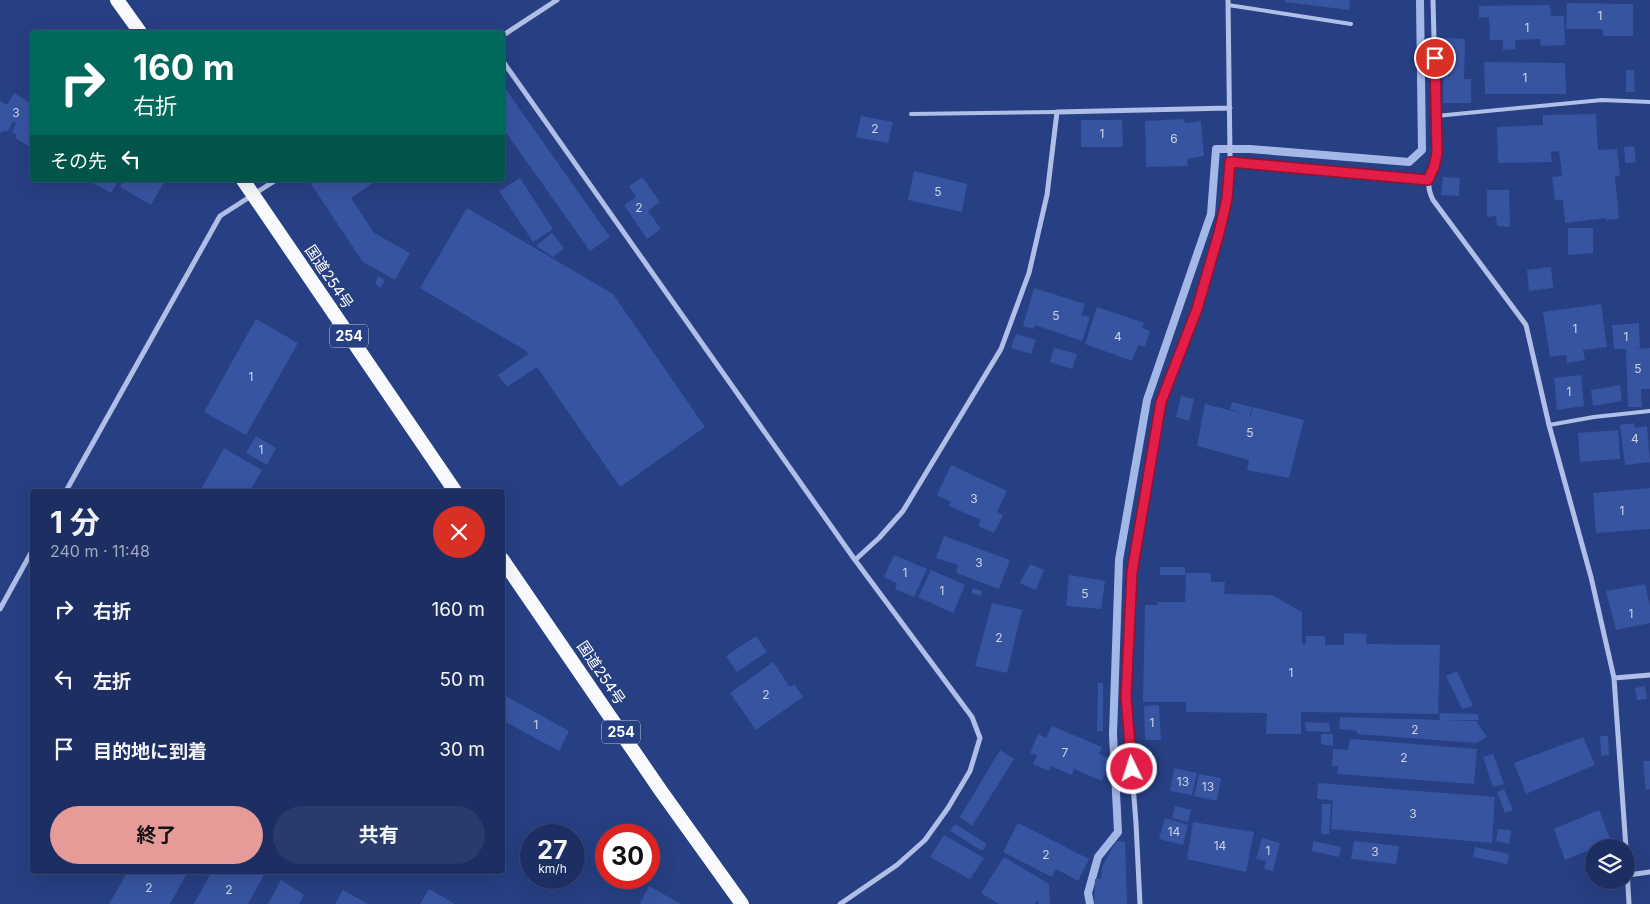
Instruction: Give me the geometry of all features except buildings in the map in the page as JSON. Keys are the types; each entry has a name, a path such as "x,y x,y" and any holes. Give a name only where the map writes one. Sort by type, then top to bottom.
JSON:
{"highway":[{"path":"117,0 139,30"},
{"name":"国道254号","path":"244,182 454,489"},
{"name":"国道254号","path":"505,563 742,904"}],"street":[{"path":"505,34 557,0"},
{"path":"1433,0 1437,153 1434,167 1428,180 1428,190 1433,200 1526,325 1549,425 1591,577 1614,678 1625,839"},
{"path":"1140,904 1126,697 1132,572 1161,402 1197,309 1227,199 1230,162 1228,3"},
{"path":"505,64 855,560 972,717 980,738 970,771 948,808 925,840 897,865 840,904"},
{"path":"855,560 879,538 903,511 1002,349 1032,263 1047,195 1057,112 1230,108"},
{"path":"1230,162 1428,180"},
{"path":"67,489 220,216 273,182"},
{"path":"0,609 30,555"},
{"path":"1614,678 1650,675"},
{"path":"1635,874 1650,872"},
{"path":"1628,889 1629,904"}],"lane":[{"path":"1228,3 1351,24"},
{"path":"1436,116 1602,100 1650,102"},
{"path":"911,114 1057,112"},
{"path":"1549,425 1594,417 1650,411"}],"waterway":[{"path":"1090,904 1088,893 1098,857 1118,832 1113,734 1119,560 1147,400 1211,214 1216,149 1250,149 1409,162 1422,150 1420,0"}],"route":[{"path":"1132,769 1126,697 1132,572 1161,402 1197,309 1219,233 1227,199 1230,162 1428,180 1434,167 1437,153 1435,58"}]}
